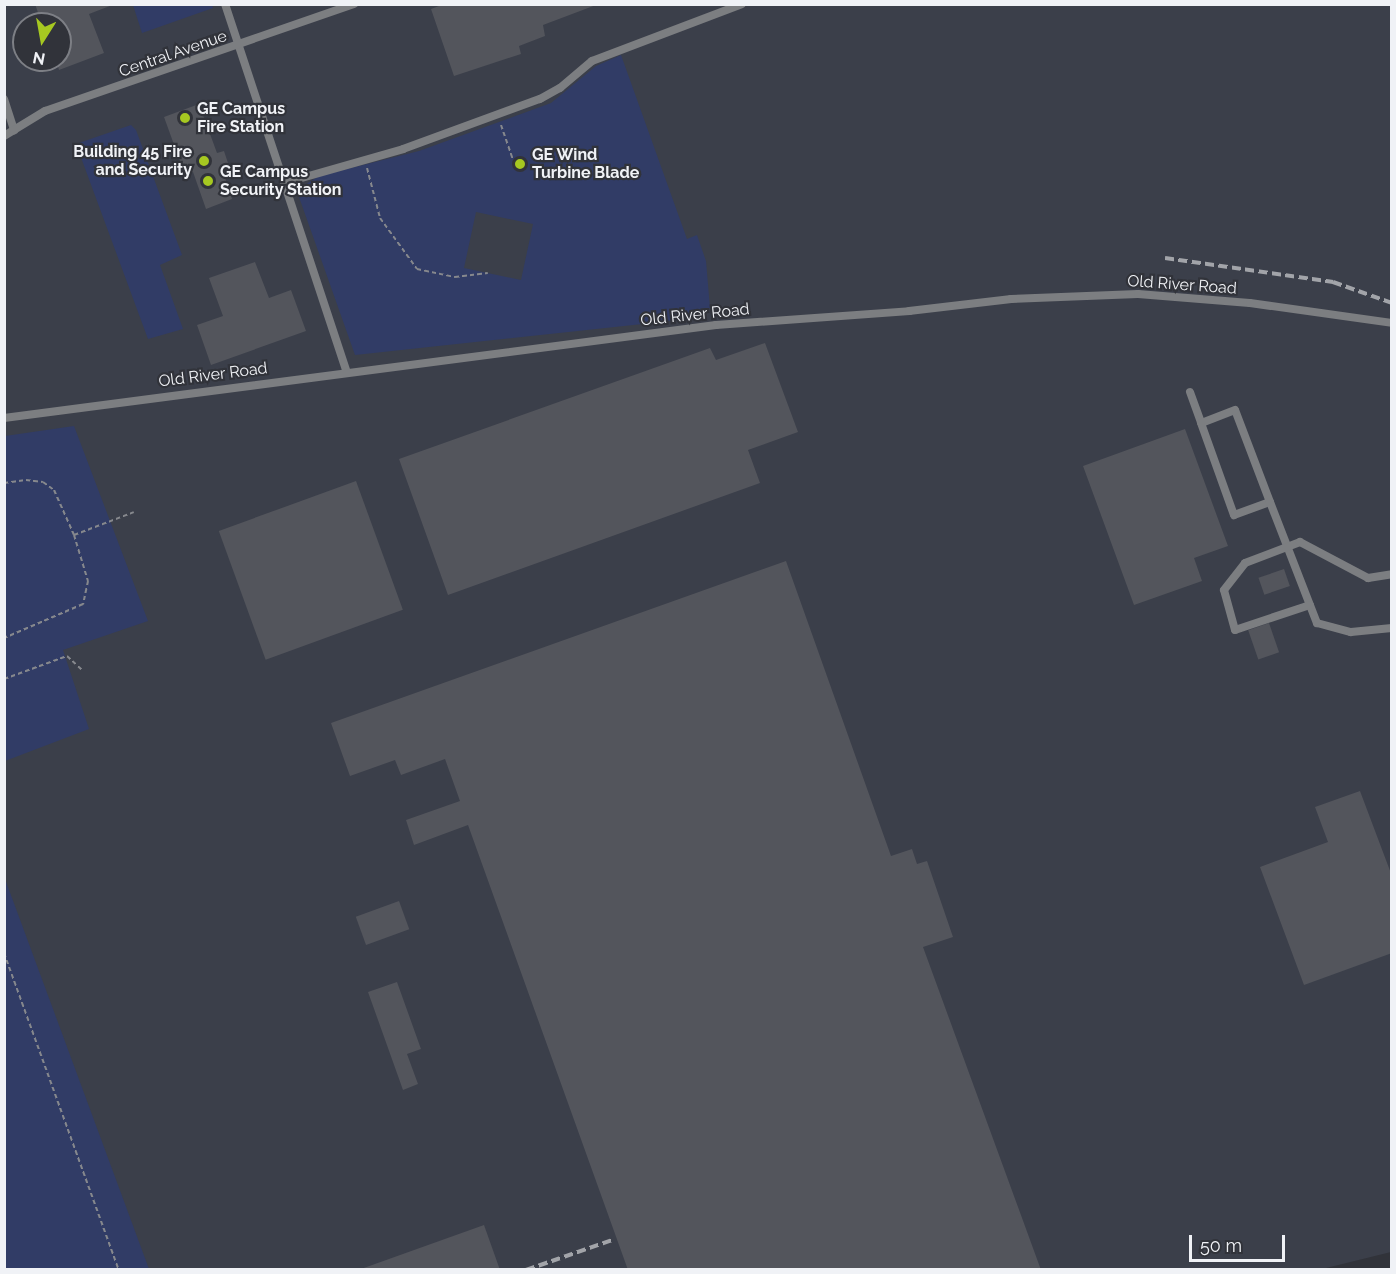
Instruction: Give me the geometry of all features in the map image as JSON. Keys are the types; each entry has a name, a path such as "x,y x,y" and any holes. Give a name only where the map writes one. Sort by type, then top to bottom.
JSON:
{"lane":[{"path":"225,4 347,372"},
{"name":"Central Avenue","path":"4,136 45,111 240,46 333,8 354,4"},
{"path":"284,183 364,160 497,115 560,88 592,61 742,4"},
{"path":"4,99 14,130"},
{"name":"Old River Road","path":"4,418 716,325 1082,295 1138,294 1250,303 1392,322"},
{"path":"1190,392 1234,515 1270,502"},
{"path":"1201,423 1235,410 1317,623 1351,632 1392,628"},
{"path":"1310,605 1235,630 1224,590 1245,563 1287,544 1300,542 1368,578 1392,574"}],"path":[{"path":"497,115 513,159"},
{"path":"364,160 380,218 417,269 455,277 488,273"},
{"path":"4,483 26,480 43,482 54,490 74,535 88,580 83,604 4,638"},
{"path":"74,535 134,512"},
{"path":"4,679 67,657 82,670"},
{"path":"4,953 119,1269"}],"shaded area":[{"path":"212,4 213,8 142,33 133,5"},
{"path":"5,5 1391,5 1391,1252 1318,1270 5,1270"},
{"path":"621,55 687,239 697,235 706,261 710,308 698,318 355,355 299,197 303,186 319,176 419,151 551,103 596,66","holes":["476,212 533,224 521,280 464,268"]},
{"path":"131,125 136,130 182,255 160,265 183,329 148,339 76,144"},
{"path":"74,426 148,621 63,650 89,729 5,761 5,436"},
{"path":"5,879 149,1269 5,1269"}],"building":[{"path":"35,4 115,4 89,14 104,53 72,65 72,12 38,12"},
{"path":"444,4 596,5 543,25 545,36 519,46 521,54 454,76 431,9"},
{"name":"Building 45 Fire and Security","path":"199,104 217,153 224,151 230,169 223,171 232,199 206,209 193,172 185,175 164,117"},
{"path":"255,262 269,298 291,290 306,331 211,365 197,325 223,316 209,278"},
{"path":"765,343 798,432 748,450 760,483 448,595 399,459 710,348 716,360"},
{"path":"1185,429 1228,546 1194,558 1202,581 1134,605 1083,466"},
{"path":"356,481 403,610 266,660 219,531"},
{"path":"786,561 891,856 912,849 917,864 927,861 953,937 923,947 1041,1270 628,1270 468,825 414,845 406,820 460,801 445,759 401,775 395,760 350,776 331,723"},
{"path":"1284,569 1290,586 1264,595 1258,578"},
{"path":"1269,623 1279,652 1258,659 1248,630"},
{"path":"1360,791 1392,876 1392,953 1304,985 1260,867 1328,842 1315,807"},
{"path":"399,901 409,929 366,945 356,917"},
{"path":"397,982 421,1049 407,1054 418,1084 403,1090 368,992"},
{"path":"484,1225 500,1270 361,1270 361,1269"}],"railway":[{"path":"1165,258 1333,282 1392,303"},
{"path":"526,1270 615,1239"}],"place":[{"name":"GE Campus Fire Station","path":"185,118"},
{"name":"Building 45 Fire and Security","path":"204,161"},
{"name":"GE Wind Turbine Blade","path":"520,164"},
{"name":"GE Campus Security Station","path":"208,181"}]}
